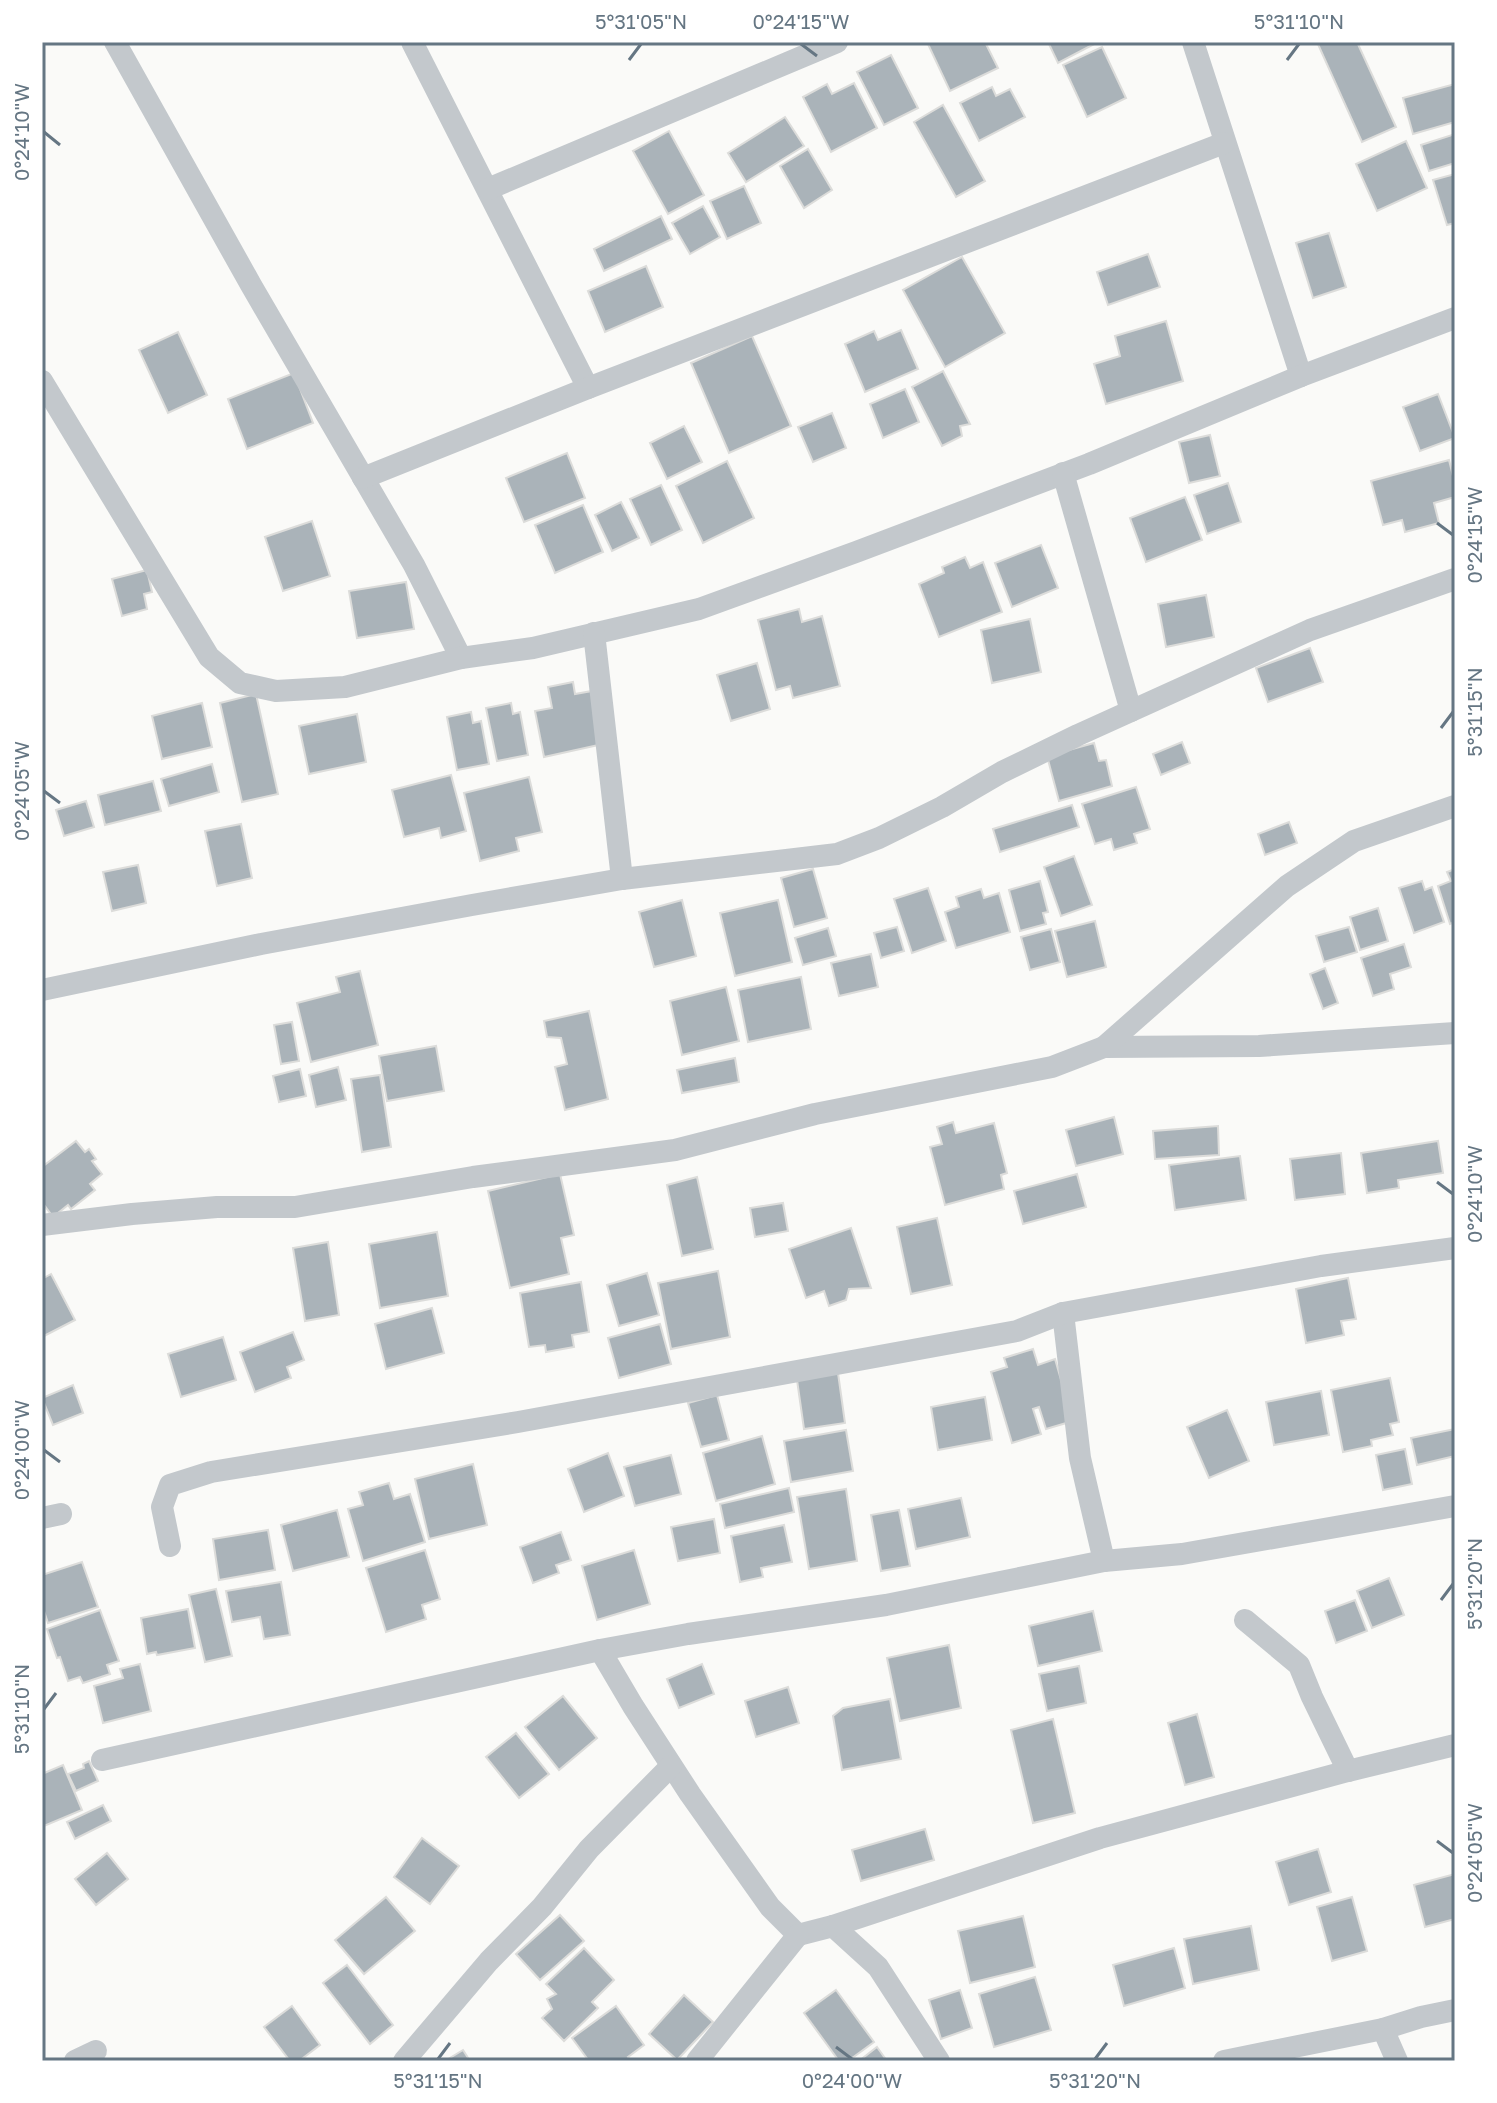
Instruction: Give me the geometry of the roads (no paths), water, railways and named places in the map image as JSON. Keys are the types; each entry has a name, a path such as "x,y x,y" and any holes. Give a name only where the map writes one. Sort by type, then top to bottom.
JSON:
{"street":[{"path":"115,42 251,285 414,565 461,658"},
{"path":"412,42 588,388"},
{"path":"488,189 837,42"},
{"path":"1193,42 1301,376"},
{"path":"363,478 1224,143"},
{"path":"42,381 209,657 240,683 276,691 345,687 461,658 533,648 699,609 1063,473 1301,376 1455,318"},
{"path":"1063,473 1131,711"},
{"path":"42,990 261,944 622,879 837,854 879,838 942,807 1002,772 1310,630 1455,579"},
{"path":"594,633 622,879"},
{"path":"42,1225 217,1207 295,1207 473,1177 675,1150 815,1114 1052,1067 1104,1047 1287,886 1354,841 1455,806"},
{"path":"1104,1047 1259,1046 1455,1033"},
{"path":"170,1546 162,1507 170,1485 211,1472 518,1422 1017,1331 1063,1313 1321,1266 1455,1248"},
{"path":"1063,1313 1080,1458 1104,1561"},
{"path":"102,1760 600,1650 886,1605 1104,1561 1182,1554 1455,1506"},
{"path":"1245,1620 1299,1665 1348,1771"},
{"path":"600,1650 671,1766 770,1907 798,1935"},
{"path":"697,2061 798,1935 1100,1838 1455,1745"},
{"path":"404,2061 489,1961 542,1907 589,1849 671,1766"},
{"path":"833,1926 878,1967 939,2061"},
{"path":"1224,2061 1383,2029 1455,2010"},
{"path":"1383,2029 1397,2061"},
{"path":"75,2061 96,2051"}]}
